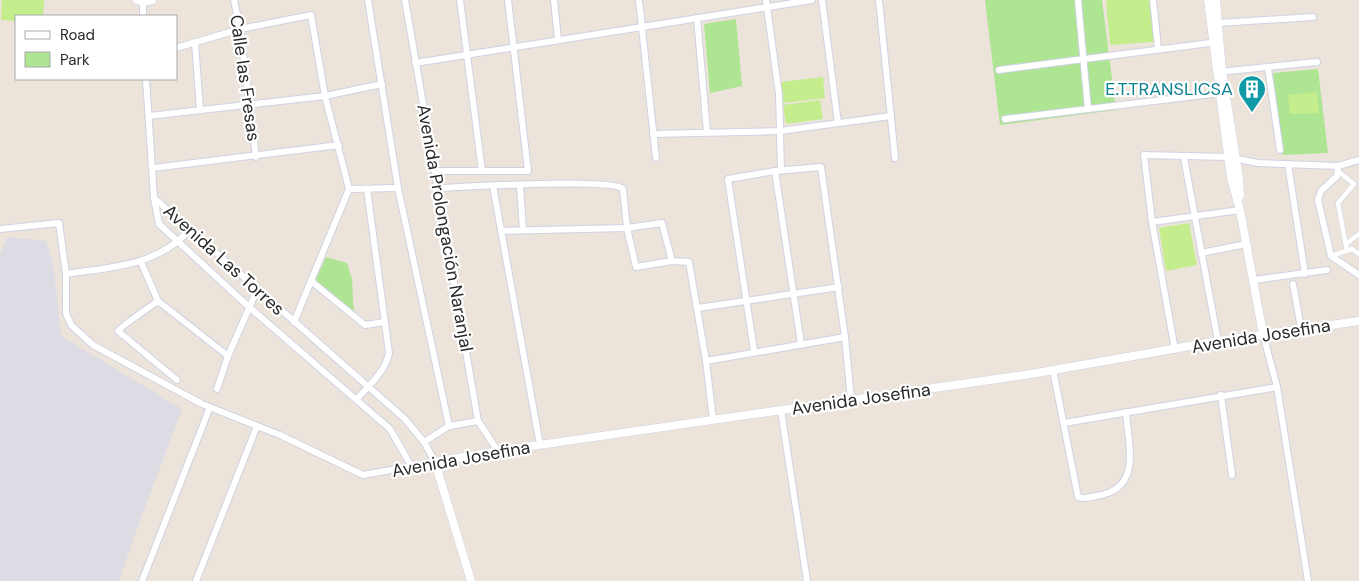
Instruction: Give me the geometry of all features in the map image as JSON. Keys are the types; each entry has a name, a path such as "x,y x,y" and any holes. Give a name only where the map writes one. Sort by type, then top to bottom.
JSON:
{"street":[{"path":"143,15 141,1 152,0"},
{"name":"Calle las Fresas","path":"234,0 240,29 256,157"},
{"name":"Avenida Prolongación Naranjal","path":"368,0 398,188 449,426"},
{"name":"Avenida Prolongación Naranjal","path":"404,0 439,188 478,421 498,451"},
{"path":"460,0 482,171"},
{"path":"435,171 528,171 515,46 508,0"},
{"path":"554,0 558,40"},
{"path":"639,0 656,158"},
{"path":"415,63 697,18 767,4 812,0"},
{"path":"822,0 838,123"},
{"path":"879,0 896,158"},
{"path":"1078,0 1088,109"},
{"path":"1153,0 1158,48"},
{"path":"1208,0 1216,42 1232,158 1231,178 1240,210 1263,334 1277,387 1308,581"},
{"path":"1216,0 1218,23 1216,42"},
{"path":"767,4 779,94 778,170 801,344"},
{"path":"178,47 240,29 310,15 325,96 349,190 294,322"},
{"path":"1218,23 1313,17"},
{"path":"697,18 707,132"},
{"path":"195,42 200,110"},
{"path":"998,70 1216,42"},
{"path":"1220,72 1317,62"},
{"path":"1268,68 1280,150"},
{"path":"146,80 154,198"},
{"path":"149,116 325,96 382,84"},
{"path":"1005,119 1222,90"},
{"path":"653,134 780,131 891,116"},
{"path":"153,168 256,157 339,145"},
{"path":"1175,350 1152,222 1144,155 1184,158 1232,158 1258,163 1338,169 1359,160"},
{"path":"1184,158 1193,215 1218,341"},
{"path":"1288,164 1305,274"},
{"path":"754,352 728,179 778,170 822,167 839,287 851,400"},
{"path":"1338,169 1354,184 1338,203 1347,251"},
{"path":"1338,169 1321,191 1318,200 1331,256 1359,275"},
{"path":"439,188 587,183 618,185 623,189 636,267 672,261 686,260 690,263 706,360 713,420"},
{"path":"493,186 540,445"},
{"path":"520,186 523,230"},
{"path":"349,190 398,188"},
{"path":"357,399 388,362 389,353 367,189"},
{"name":"Avenida Las Torres","path":"154,198 405,419 424,442 435,462"},
{"name":"Avenida Las Torres","path":"154,198 159,224 249,307 390,429 412,467"},
{"path":"1152,222 1240,210"},
{"path":"501,231 628,228 662,222 672,261"},
{"path":"0,229 59,223 66,274 66,313 71,325 84,339 210,407 257,426 196,581"},
{"path":"66,274 141,262 178,243 190,229"},
{"path":"1346,244 1359,234"},
{"path":"1201,253 1246,244"},
{"path":"1331,256 1352,249 1359,254"},
{"path":"141,262 158,300 228,356"},
{"path":"1254,280 1327,270"},
{"path":"311,281 365,325 385,322"},
{"path":"1293,284 1301,328"},
{"path":"698,308 839,287"},
{"path":"217,389 228,356 257,290"},
{"path":"158,300 140,316 120,327 118,331 177,380"},
{"name":"Avenida Josefina","path":"257,426 363,475 498,451 1053,370 1218,341 1359,321"},
{"path":"706,360 845,337"},
{"path":"1053,370 1078,497 1085,498 1114,492 1120,488 1128,475 1130,468 1126,412"},
{"path":"1064,423 1277,387"},
{"path":"1221,395 1232,475"},
{"path":"142,581 210,407"},
{"path":"781,410 806,581"},
{"path":"424,442 449,426 478,421"},
{"path":"435,462 471,581"}],"shaded area":[{"path":"7,237 46,241 53,262 61,336 182,409 119,581 0,581 0,255"}],"green space":[{"path":"2,0 44,0 43,15 15,15 15,21 1,20"},
{"path":"985,0 1102,0 1116,110 1000,125"},
{"path":"1106,0 1150,0 1154,42 1110,45"},
{"path":"736,19 742,86 710,93 704,24"},
{"path":"1318,69 1328,153 1283,155 1273,73"},
{"path":"823,77 825,98 783,103 781,82"},
{"path":"1317,92 1319,113 1290,114 1288,95"},
{"path":"820,100 823,119 786,124 783,105"},
{"path":"1189,223 1197,265 1166,271 1159,228"},
{"path":"326,257 347,263 352,279 354,315 315,281"}],"place":[{"name":"E.T.TRANSLICSA","path":"1252,113"}]}
